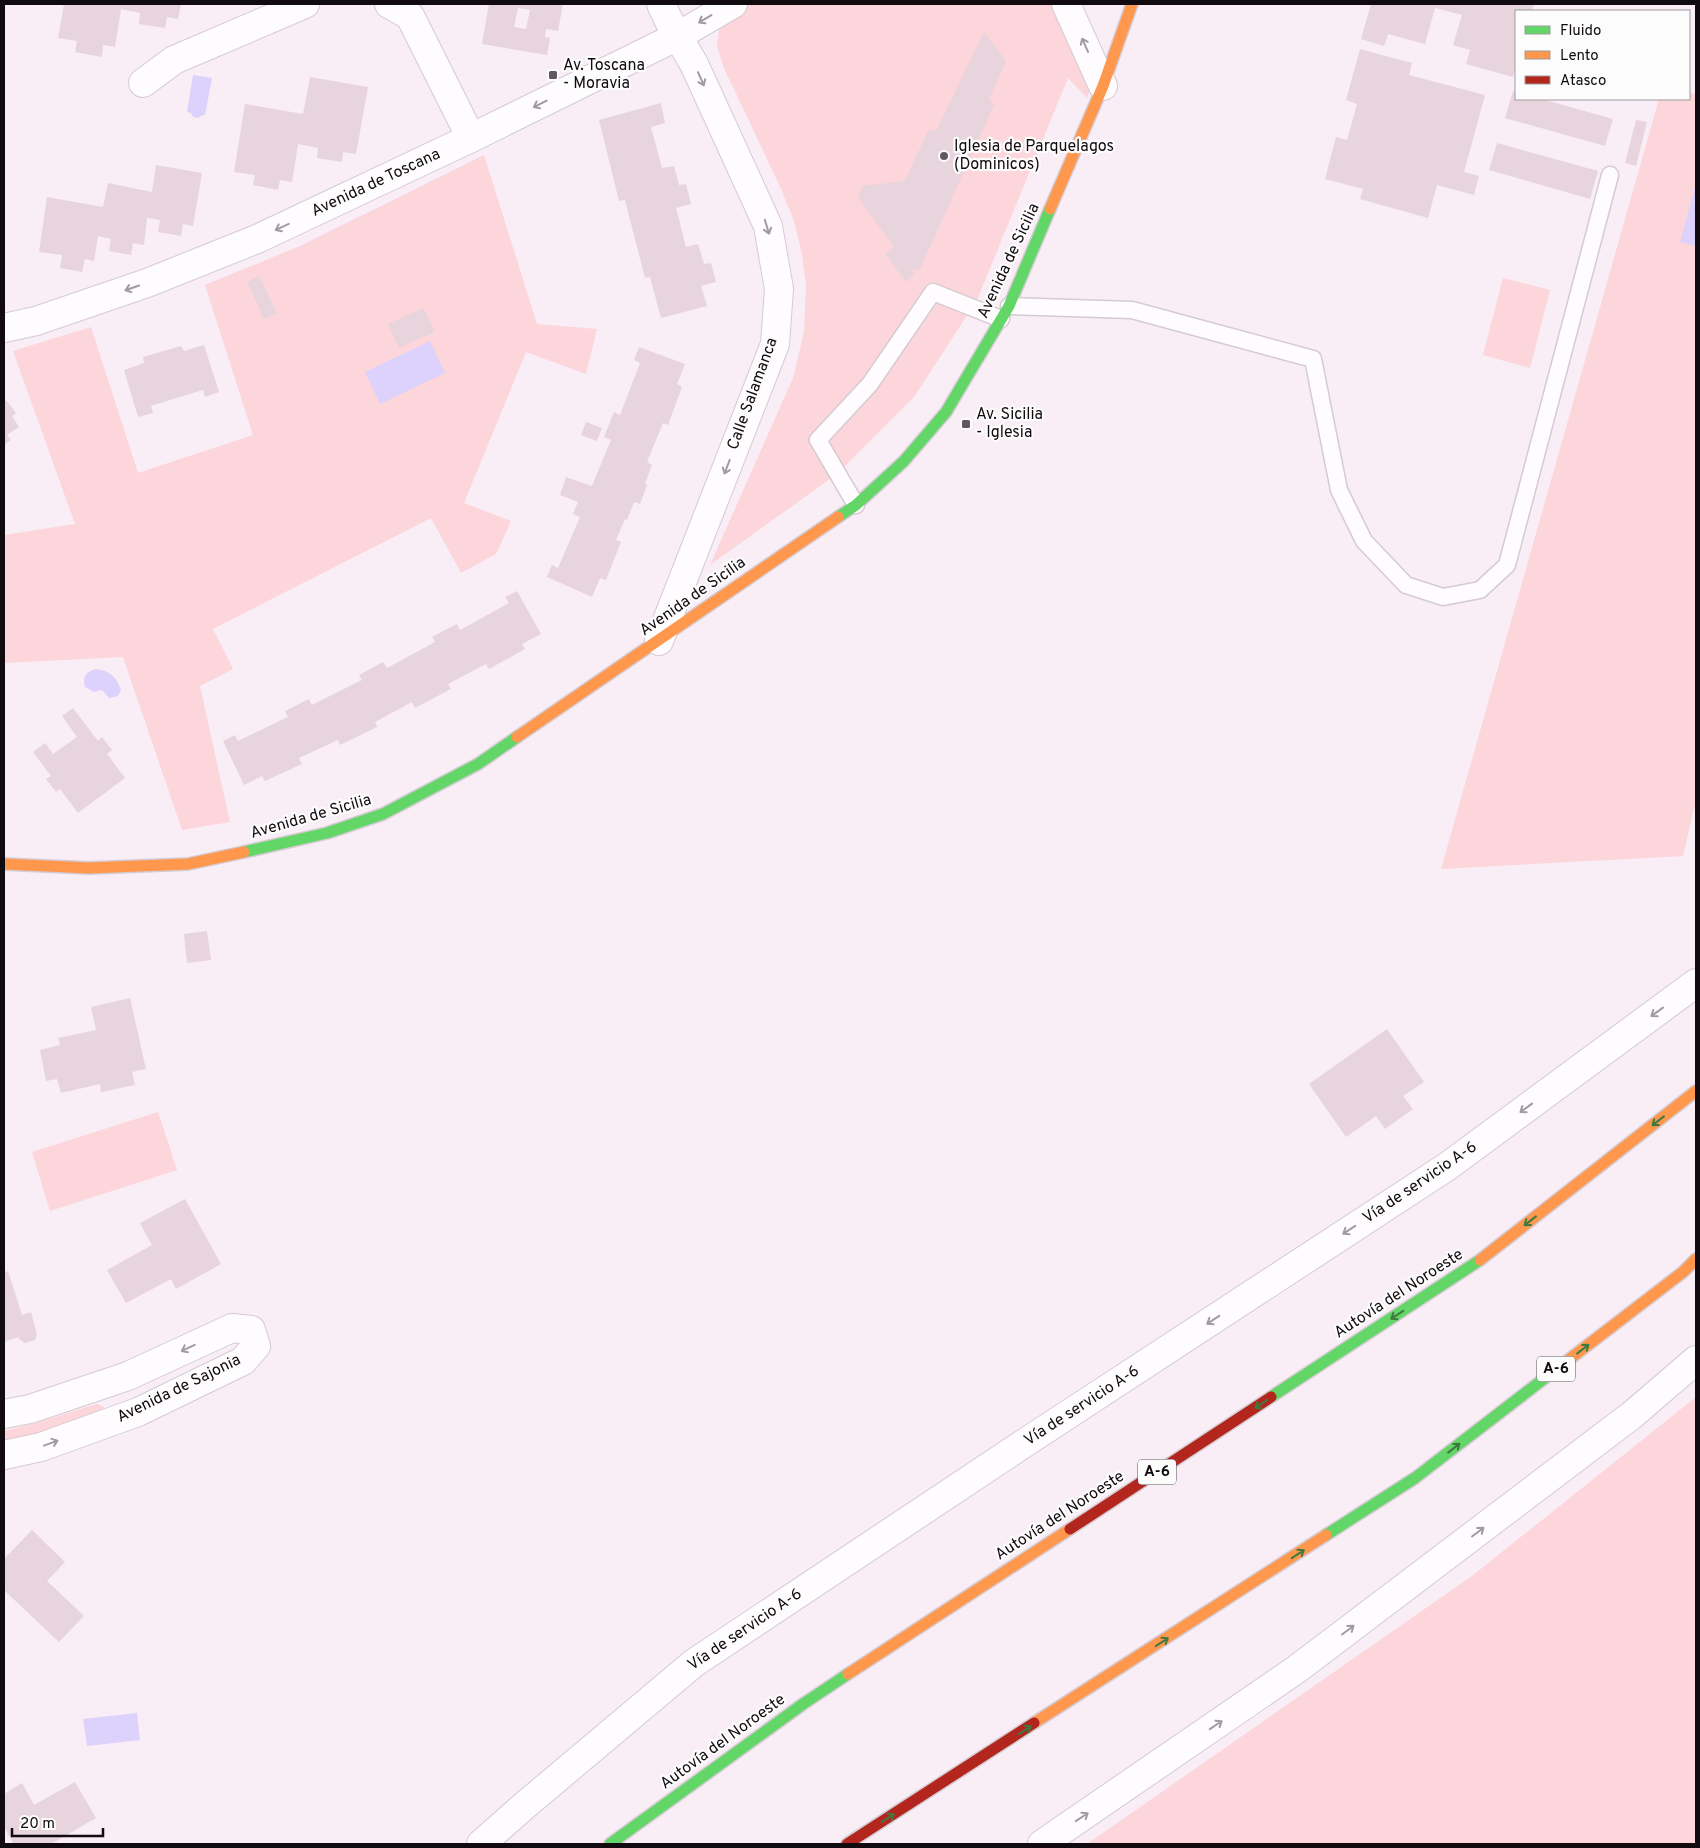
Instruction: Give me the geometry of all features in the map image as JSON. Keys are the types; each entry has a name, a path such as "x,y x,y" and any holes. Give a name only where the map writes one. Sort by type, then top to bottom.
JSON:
{"main road":[{"name":"Avenida de Sicilia","path":"4,864 89,868 188,864 327,833 383,814 478,764 856,505 904,461 946,412 1005,313 1103,86 1132,4"},
{"name":"Autovía del Noroeste","path":"610,1844 802,1704 1476,1263 1696,1091"},
{"name":"A-6","path":"847,1844 1415,1478 1683,1272 1696,1259"}],"street":[{"path":"143,83 174,60 306,4"},
{"path":"388,4 410,16 471,138"},
{"name":"Calle Salamanca","path":"659,641 775,344 779,289 768,226 694,64 661,4"},
{"name":"Avenida de Toscana","path":"4,328 36,321 146,283 257,239 471,138 678,36 733,4"},
{"path":"1066,4 1103,86"},
{"name":"Vía de servicio A-6","path":"481,1844 694,1663 1023,1444 1448,1166 1696,983"},
{"name":"Avenida de Sajonia","path":"4,1414 30,1409 128,1376 232,1328 250,1330 256,1346 243,1361 138,1412 41,1447 4,1455"},
{"path":"1042,1844 1297,1669 1632,1415 1696,1360"}],"lane":[{"path":"856,505 818,440 870,384 932,292 1005,313 1132,310 1313,359 1339,490 1364,542 1406,585 1443,596 1480,590 1507,565 1610,175"}],"shaded area":[{"path":"751,4 1054,4 1091,86 1087,98 1068,78 977,300 914,397 837,474 710,565 793,378 804,332 806,286 802,254 794,221 782,191 724,68 717,46 719,30 731,13"},
{"path":"193,75 212,78 205,115 198,118 193,117 191,113 187,112"},
{"path":"1690,92 1696,95 1696,800 1683,856 1441,869 1659,100 1690,100"},
{"path":"484,155 537,324 597,329 586,374 526,352 464,503 511,521 496,554 461,573 431,518 213,629 233,669 200,686 230,822 182,830 123,657 4,663 4,535 75,524 13,351 91,327 138,473 253,435 205,285 300,246"},
{"path":"1696,184 1696,246 1680,242"},
{"path":"1503,278 1550,290 1530,368 1483,355"},
{"path":"430,341 445,373 380,404 365,372"},
{"path":"96,669 105,671 115,678 121,690 118,696 109,698 102,690 94,692 85,687 84,680 86,675"},
{"path":"158,1112 177,1170 50,1211 32,1152"},
{"path":"1696,1397 1696,1844 1087,1844 1472,1576"},
{"path":"97,1404 104,1407 101,1413 4,1441 4,1431"},
{"path":"137,1713 140,1740 87,1746 83,1719"}],"building":[{"path":"64,4 181,4 178,19 167,17 165,28 139,24 140,13 121,9 115,47 103,45 102,57 75,52 77,41 58,38"},
{"path":"489,4 563,4 558,31 546,29 545,37 550,38 547,55 482,44","holes":["518,8 530,10 526,29 514,27"]},
{"path":"1371,4 1534,4 1532,10 1515,10 1515,69 1513,77 1466,64 1470,50 1453,45 1462,15 1435,8 1425,44 1388,34 1384,46 1361,39"},
{"name":"Iglesia de Parquelagos (Dominicos)","path":"984,32 1006,61 989,99 994,105 919,271 911,269 915,275 906,282 885,254 894,247 858,197 863,186 905,181 928,131 937,129"},
{"path":"1360,49 1412,63 1409,75 1485,95 1464,172 1479,176 1474,195 1437,185 1428,218 1360,199 1363,189 1325,179 1336,137 1347,140 1357,104 1346,100"},
{"path":"310,77 368,87 356,154 343,152 342,162 317,158 318,148 298,144 292,182 280,180 278,190 253,185 255,175 234,172 245,104 303,114"},
{"path":"1513,91 1515,92 1515,100 1546,100 1613,119 1605,146 1505,118"},
{"path":"661,103 665,123 651,127 662,168 674,166 679,185 686,184 691,204 676,208 686,247 698,244 704,264 711,263 716,282 701,286 707,306 661,318 650,277 645,278 625,200 619,201 599,120"},
{"path":"1636,120 1647,122 1636,166 1625,163"},
{"path":"1497,143 1598,171 1590,199 1489,170"},
{"path":"156,165 202,173 193,226 183,224 181,236 158,232 160,220 147,218 144,245 133,243 131,255 109,251 111,239 98,236 94,261 85,259 82,272 60,268 62,255 39,252 47,197 103,207 108,183 152,192"},
{"path":"259,276 277,313 264,319 247,282"},
{"path":"423,308 435,332 399,348 388,324"},
{"path":"204,345 219,392 205,397 203,390 157,404 151,406 153,413 138,417 124,370 144,363 143,357 181,346 184,351"},
{"path":"639,347 685,364 677,384 682,387 668,425 663,423 647,462 652,465 640,504 634,502 627,520 625,519 616,540 621,542 606,580 600,578 592,597 547,577 552,565 558,568 580,517 573,514 578,502 560,495 566,477 592,486 611,440 604,437 614,412 620,415 640,363 634,360"},
{"path":"6,400 16,413 12,416 19,427 7,435 11,440 4,445 4,402"},
{"path":"586,422 602,428 597,441 581,435"},
{"path":"517,591 541,634 522,644 525,649 489,669 486,664 448,684 451,689 415,708 412,702 375,722 377,727 340,745 338,740 299,758 302,764 265,781 262,776 244,785 223,741 235,735 238,741 288,717 285,711 309,699 312,705 362,680 359,675 383,662 387,668 435,642 432,637 445,630 457,624 460,630 509,603 505,597"},
{"path":"73,708 98,741 102,737 112,750 107,754 125,778 78,813 60,789 56,792 46,779 51,776 33,752 45,743 53,754 77,737 62,716"},
{"path":"207,931 211,960 187,963 184,934"},
{"path":"130,998 146,1069 132,1072 135,1085 101,1092 100,1084 61,1093 57,1079 46,1081 40,1050 60,1045 58,1038 96,1030 91,1007"},
{"path":"1387,1029 1424,1082 1403,1096 1413,1109 1385,1129 1376,1116 1346,1137 1309,1084"},
{"path":"185,1199 221,1264 176,1289 171,1279 126,1303 107,1270 152,1245 140,1223"},
{"path":"8,1271 22,1315 31,1312 37,1334 35,1340 25,1343 19,1337 4,1342 4,1273"},
{"path":"32,1530 65,1562 47,1581 84,1616 59,1642 4,1590 4,1559"},
{"path":"75,1782 96,1818 51,1844 14,1844 4,1827 4,1794 22,1783 34,1805"}],"traffic: fast":[{"path":"838,517 856,505 904,461 946,412 1009,306 1050,209"},
{"path":"244,852 327,833 383,814 478,764 517,737"},
{"path":"1271,1397 1480,1260"},
{"path":"1326,1535 1415,1478 1554,1371"},
{"path":"610,1844 803,1704 848,1674"}],"traffic: slow":[{"path":"1050,209 1103,86 1132,4"},
{"path":"517,737 838,517"},
{"path":"4,864 89,868 188,864 244,852"},
{"path":"1480,1260 1696,1091"},
{"path":"1554,1371 1683,1272 1696,1259"},
{"path":"848,1674 1070,1529"},
{"path":"1034,1723 1326,1535"}],"traffic: jam":[{"path":"1070,1529 1271,1397"},
{"path":"847,1844 1034,1723"}],"place":[{"name":"Av. Toscana - Moravia","path":"553,75"},
{"name":"Iglesia de Parquelagos (Dominicos)","path":"944,156"},
{"name":"Av. Sicilia - Iglesia","path":"966,424"}]}
